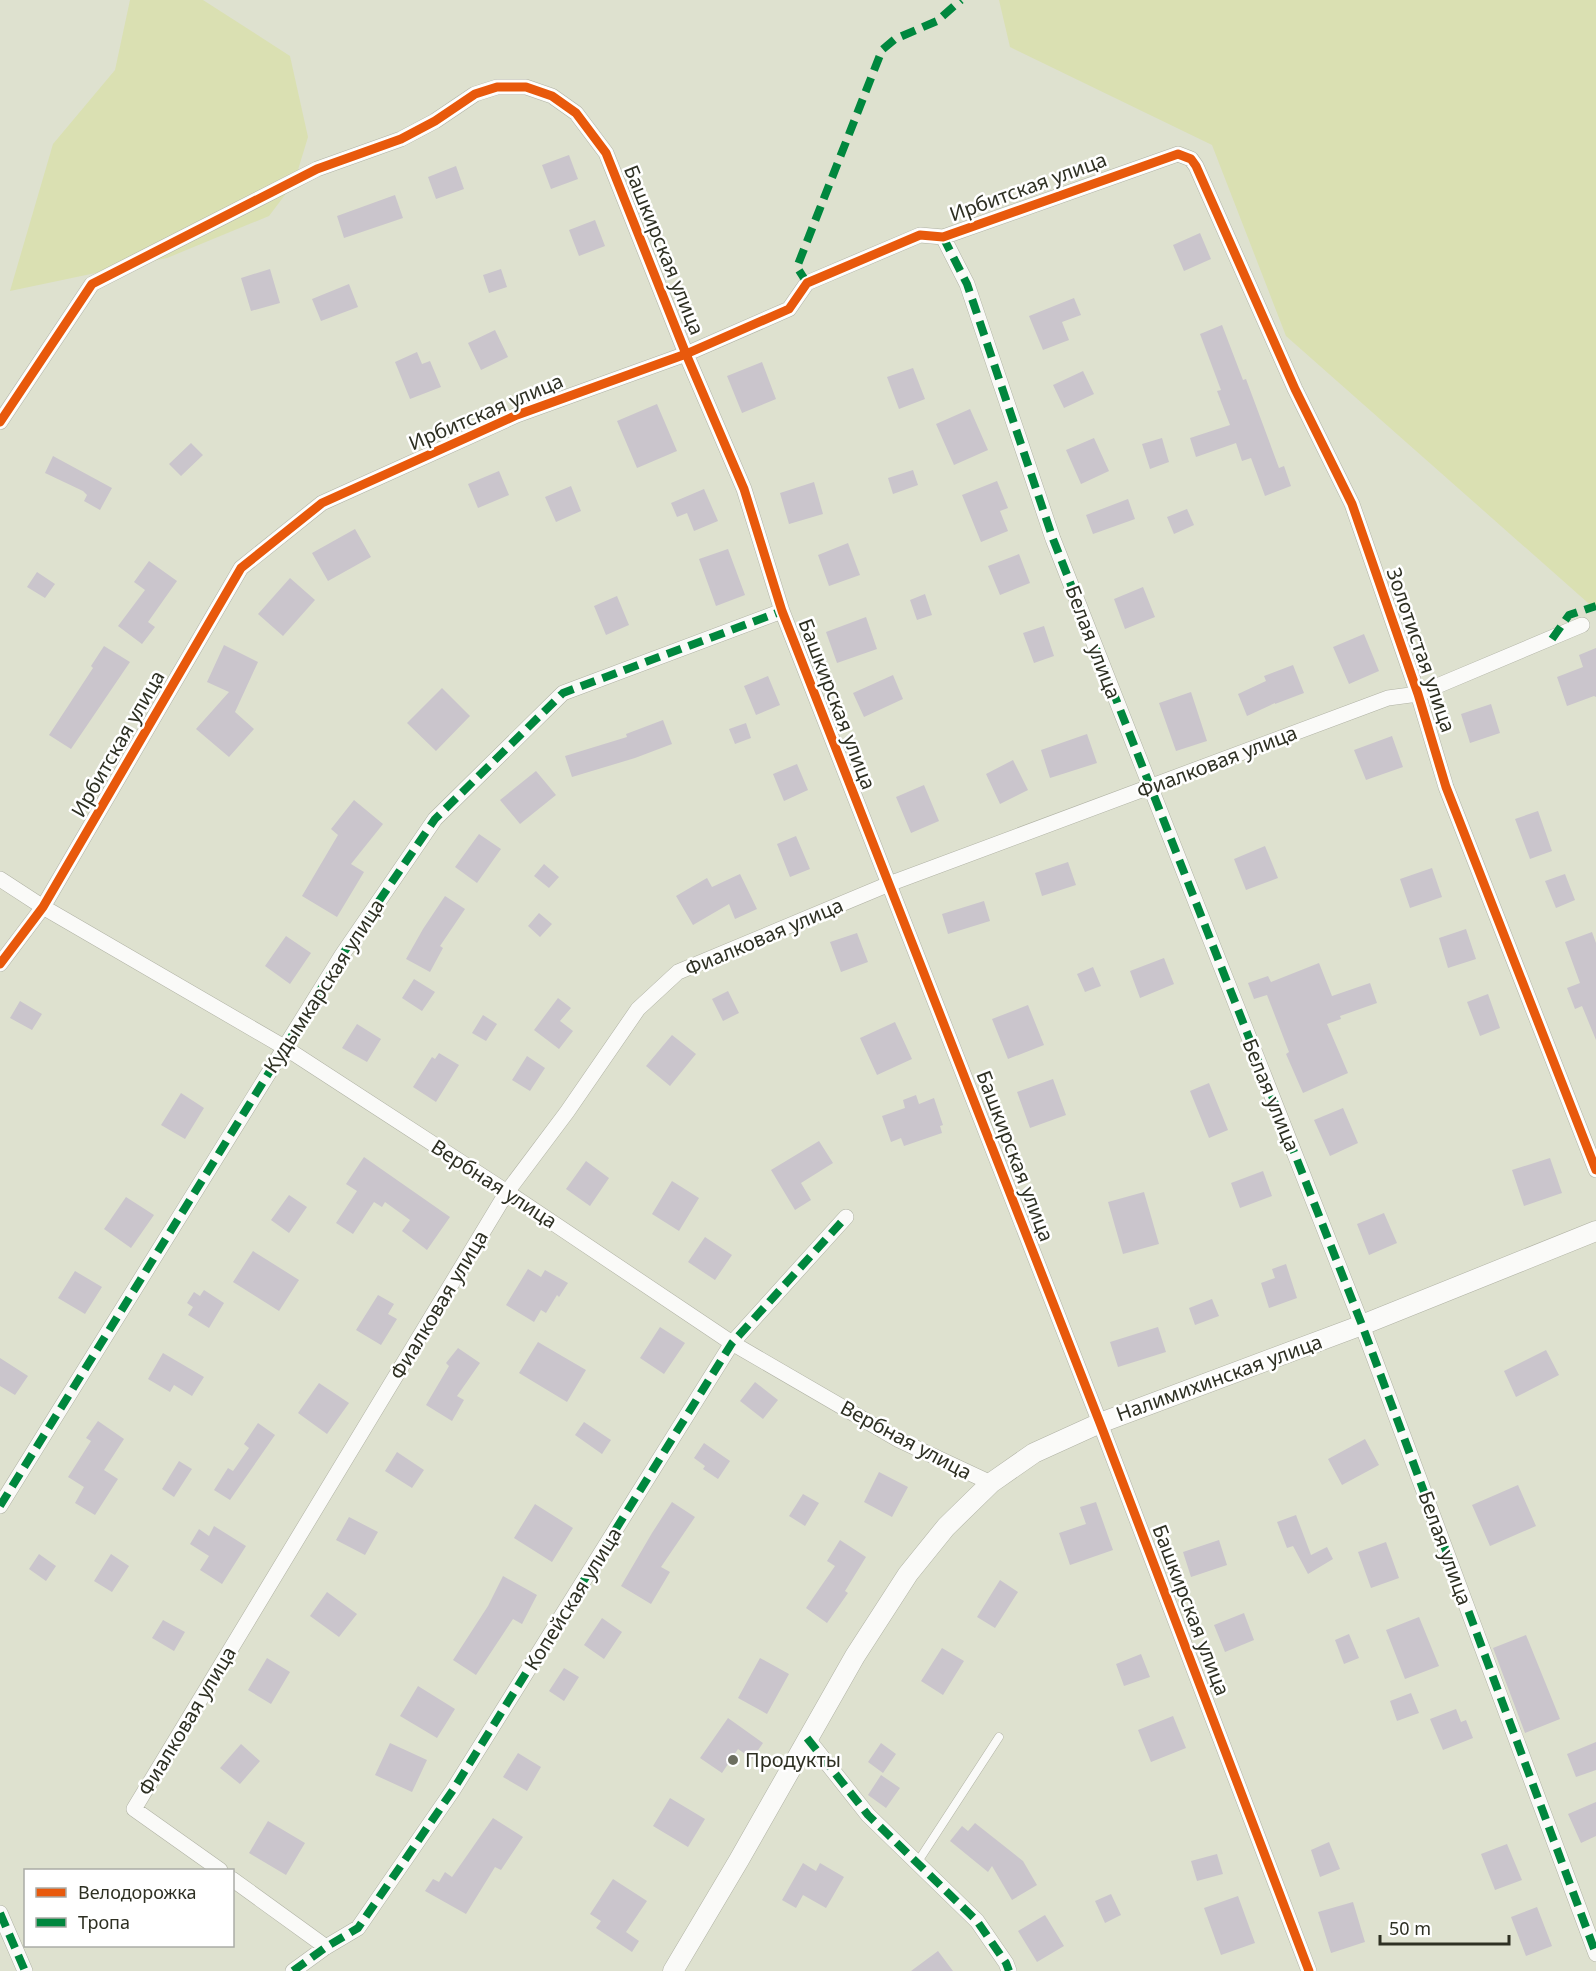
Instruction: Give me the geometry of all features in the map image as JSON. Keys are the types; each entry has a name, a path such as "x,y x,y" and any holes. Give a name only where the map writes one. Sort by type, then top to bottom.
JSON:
{"street":[{"name":"Башкирская улица","path":"0,422 92,284 317,169 401,140 435,121 475,94 496,87 526,87 552,96 576,112 606,153 686,354 744,489 782,611 1100,1423 1309,1971"},
{"name":"Ирбитская улица","path":"0,964 43,907 241,568 322,503 517,415 686,354 789,309 807,283 921,235 943,237 1171,155 1185,155"},
{"name":"Золотистая улица","path":"1185,155 1196,166 1295,389 1352,504 1418,694 1446,787 1596,1170"},
{"name":"Белая улица","path":"943,237 967,284 1053,539 1362,1325 1596,1954"},
{"name":"Кудымкарская улица","path":"0,1506 342,955 435,819 563,693 782,611"},
{"name":"Фиалковая улица","path":"219,1869 134,1809 507,1192 567,1112 638,1010 678,972 889,884 1388,698 1418,694 1582,625"},
{"name":"Вербная улица","path":"0,879 43,907 284,1047 507,1192 732,1343 899,1440 991,1483"},
{"name":"Копейская улица","path":"293,1971 357,1928 453,1790 732,1343 846,1217"},
{"name":"Налимихинская улица","path":"673,1971 855,1656 908,1574 946,1527 991,1483 1034,1453 1100,1423 1362,1325 1596,1231"},
{"path":"807,1738 867,1815 977,1921 1009,1971"},
{"path":"234,1880 326,1947"},
{"path":"0,1912 25,1971"}],"lane":[{"path":"916,1864 999,1737"}],"green space":[{"path":"130,0 203,0 290,56 308,137 294,183 269,216 167,258 10,291 53,144 115,70"},
{"path":"999,0 1596,0 1596,610 1286,336 1212,145 1010,47"}],"building":[{"path":"569,155 578,179 551,189 542,165"},
{"path":"456,166 464,189 436,199 428,177"},
{"path":"395,195 403,218 344,238 337,216"},
{"path":"595,220 605,246 579,256 569,230"},
{"path":"1200,233 1211,259 1184,271 1173,245"},
{"path":"270,269 280,303 251,311 241,278"},
{"path":"501,269 507,287 489,293 483,275"},
{"path":"349,284 358,307 321,321 312,299"},
{"path":"1074,298 1081,315 1062,322 1069,340 1043,350 1029,316"},
{"path":"1222,325 1243,380 1246,379 1279,468 1284,466 1291,486 1265,496 1251,458 1242,461 1236,443 1196,457 1190,438 1230,425 1217,391 1221,390 1200,334"},
{"path":"495,330 508,357 481,370 468,343"},
{"path":"417,352 422,364 430,361 441,387 410,399 395,362"},
{"path":"762,362 776,399 742,413 727,376"},
{"path":"913,368 925,399 899,409 887,377"},
{"path":"1083,371 1094,394 1064,408 1053,385"},
{"path":"657,404 677,451 637,468 617,421"},
{"path":"970,409 988,450 954,465 936,424"},
{"path":"1094,438 1109,471 1081,484 1066,450"},
{"path":"1162,438 1169,462 1150,469 1142,444"},
{"path":"191,443 203,455 181,476 169,464"},
{"path":"53,456 112,488 100,510 84,501 87,495 83,491 45,473"},
{"path":"913,470 918,485 893,494 888,478"},
{"path":"499,471 509,495 478,508 468,484"},
{"path":"997,481 1008,508 1000,511 1008,531 981,542 962,495"},
{"path":"814,482 823,514 789,524 780,493"},
{"path":"571,486 581,511 556,522 545,497"},
{"path":"704,489 718,521 694,531 687,513 677,517 671,503"},
{"path":"1128,499 1135,519 1093,534 1086,515"},
{"path":"1187,509 1194,525 1174,534 1167,517"},
{"path":"355,529 371,557 328,581 312,553"},
{"path":"848,543 860,575 829,586 818,555"},
{"path":"728,549 745,595 716,606 699,559"},
{"path":"1019,554 1030,583 1000,595 988,566"},
{"path":"149,561 177,581 148,622 155,627 142,644 118,626 145,590 134,582"},
{"path":"37,572 55,584 45,598 27,587"},
{"path":"290,578 315,600 283,636 258,614"},
{"path":"1143,587 1155,617 1125,629 1114,599"},
{"path":"925,594 932,615 917,620 910,600"},
{"path":"617,596 629,625 606,635 594,606"},
{"path":"866,617 877,649 837,663 826,632"},
{"path":"1044,626 1054,656 1034,663 1023,633"},
{"path":"1364,634 1379,671 1349,684 1333,647"},
{"path":"224,645 258,662 235,712 254,729 229,757 196,729 229,692 207,682"},
{"path":"104,646 130,662 71,749 49,735 93,668 91,666"},
{"path":"1596,648 1596,697 1567,706 1557,677 1583,667 1579,655"},
{"path":"1293,665 1304,693 1247,716 1238,694 1266,681 1264,676"},
{"path":"893,675 903,699 864,717 853,693"},
{"path":"768,676 780,705 756,715 744,686"},
{"path":"442,688 470,716 436,751 407,723"},
{"path":"1191,692 1207,741 1176,751 1159,703"},
{"path":"1491,704 1500,733 1470,743 1461,714"},
{"path":"663,720 672,744 572,777 565,756 627,737 626,734"},
{"path":"746,723 751,738 735,744 729,729"},
{"path":"1087,734 1097,763 1050,778 1041,750"},
{"path":"1392,736 1403,767 1366,780 1354,750"},
{"path":"1013,760 1028,790 1000,804 986,774"},
{"path":"797,764 808,790 784,801 773,774"},
{"path":"536,771 556,795 520,824 500,800"},
{"path":"924,785 939,821 911,833 896,797"},
{"path":"354,800 383,824 351,864 364,872 337,917 302,896 338,835 331,829"},
{"path":"1538,811 1552,851 1530,859 1515,819"},
{"path":"479,834 501,849 477,883 455,867"},
{"path":"796,836 810,869 790,877 777,844"},
{"path":"1265,846 1278,878 1246,890 1234,859"},
{"path":"1068,862 1076,885 1042,896 1035,873"},
{"path":"544,864 559,877 549,888 534,876"},
{"path":"1432,868 1442,897 1410,908 1400,879"},
{"path":"740,874 757,909 735,919 729,904 693,925 676,896 707,878 712,887"},
{"path":"1565,874 1575,900 1556,908 1545,881"},
{"path":"445,896 465,909 440,946 443,948 430,972 406,959"},
{"path":"984,901 990,921 948,934 942,914"},
{"path":"539,913 552,924 540,937 528,926"},
{"path":"1466,929 1476,959 1448,968 1439,938"},
{"path":"1592,932 1596,943 1596,1040 1582,1006 1575,1009 1567,988 1580,983 1565,942"},
{"path":"857,933 868,962 841,972 830,942"},
{"path":"286,936 311,953 290,984 265,966"},
{"path":"1164,958 1174,984 1140,998 1130,971"},
{"path":"1319,963 1332,996 1370,983 1377,1003 1340,1016 1341,1019 1327,1024 1348,1073 1303,1093 1286,1054 1289,1052 1267,995 1254,999 1248,983 1268,976 1271,982"},
{"path":"1093,967 1101,986 1085,992 1077,974"},
{"path":"414,979 435,992 422,1011 402,998"},
{"path":"728,991 739,1013 723,1021 712,999"},
{"path":"1488,994 1500,1028 1480,1036 1467,1002"},
{"path":"558,998 571,1008 560,1021 573,1031 559,1049 534,1030"},
{"path":"20,1001 42,1014 32,1030 10,1018"},
{"path":"1028,1005 1044,1045 1008,1059 992,1019"},
{"path":"483,1015 497,1024 486,1041 472,1033"},
{"path":"895,1022 912,1059 877,1075 860,1038"},
{"path":"357,1024 381,1039 367,1062 342,1048"},
{"path":"672,1035 696,1054 670,1086 646,1066"},
{"path":"439,1053 459,1065 436,1102 413,1087 432,1057 435,1059"},
{"path":"527,1056 545,1068 530,1091 512,1080"},
{"path":"1053,1079 1066,1115 1030,1128 1017,1092"},
{"path":"1209,1083 1228,1130 1209,1138 1190,1091"},
{"path":"181,1093 204,1108 185,1139 161,1125"},
{"path":"916,1095 919,1104 934,1098 943,1125 940,1126 942,1133 904,1146 901,1138 891,1142 882,1116 905,1108 903,1100"},
{"path":"1343,1108 1358,1143 1330,1156 1314,1120"},
{"path":"819,1141 833,1163 801,1183 811,1200 795,1210 771,1170"},
{"path":"364,1157 450,1217 427,1250 402,1231 410,1220 385,1202 382,1207 374,1202 353,1234 336,1223 357,1191 346,1184"},
{"path":"1550,1158 1562,1193 1524,1206 1512,1170"},
{"path":"586,1161 609,1178 590,1206 566,1189"},
{"path":"1263,1171 1272,1196 1240,1208 1231,1183"},
{"path":"672,1181 699,1198 679,1231 652,1214"},
{"path":"1144,1192 1159,1244 1123,1254 1108,1202"},
{"path":"289,1195 307,1207 289,1233 271,1220"},
{"path":"126,1197 154,1215 131,1248 104,1229"},
{"path":"1384,1213 1397,1243 1369,1255 1357,1224"},
{"path":"705,1237 732,1255 715,1280 688,1262"},
{"path":"253,1251 299,1280 279,1311 233,1282"},
{"path":"1286,1264 1297,1298 1269,1308 1261,1283 1275,1278 1272,1269"},
{"path":"528,1269 541,1277 545,1270 568,1283 546,1313 541,1310 534,1322 506,1305"},
{"path":"75,1271 102,1287 85,1314 58,1298"},
{"path":"204,1290 224,1303 209,1328 188,1315 193,1307 187,1303 194,1292 200,1296"},
{"path":"378,1295 394,1304 388,1314 397,1319 381,1345 356,1330"},
{"path":"1212,1299 1219,1316 1195,1325 1189,1308"},
{"path":"660,1327 685,1343 664,1374 640,1358"},
{"path":"1158,1327 1166,1352 1118,1367 1110,1342"},
{"path":"538,1342 586,1370 567,1402 519,1373"},
{"path":"458,1348 480,1363 457,1396 464,1400 452,1421 426,1405 449,1366 446,1363"},
{"path":"1546,1350 1559,1375 1516,1397 1504,1371"},
{"path":"163,1353 204,1377 192,1396 174,1385 170,1392 148,1379"},
{"path":"0,1358 28,1376 15,1395 0,1386"},
{"path":"755,1382 778,1400 763,1419 740,1401"},
{"path":"319,1383 349,1403 327,1434 298,1413"},
{"path":"98,1421 124,1439 104,1470 118,1479 95,1515 75,1503 84,1487 68,1477 91,1441 86,1438"},
{"path":"584,1422 611,1440 602,1454 575,1435"},
{"path":"258,1423 275,1435 230,1500 214,1490 228,1468 233,1471 249,1448 244,1444"},
{"path":"1365,1439 1379,1465 1342,1485 1328,1459"},
{"path":"704,1443 730,1461 718,1479 703,1469 705,1466 694,1458"},
{"path":"397,1452 424,1470 412,1488 385,1471"},
{"path":"179,1461 192,1469 174,1497 162,1489"},
{"path":"879,1472 908,1487 892,1517 864,1502"},
{"path":"1518,1485 1536,1526 1490,1546 1472,1505"},
{"path":"803,1494 819,1503 805,1526 789,1516"},
{"path":"672,1502 695,1517 661,1567 670,1572 651,1604 621,1586"},
{"path":"1096,1502 1113,1550 1070,1565 1059,1533 1086,1524 1080,1507"},
{"path":"535,1504 573,1528 552,1562 514,1538"},
{"path":"1296,1515 1311,1555 1327,1547 1333,1559 1308,1574 1293,1546 1287,1548 1277,1522"},
{"path":"349,1517 378,1532 365,1555 336,1540"},
{"path":"214,1526 246,1546 222,1584 200,1570 209,1556 190,1544 199,1529 209,1536"},
{"path":"840,1540 866,1557 845,1591 848,1593 827,1623 806,1608 835,1566 827,1561"},
{"path":"1219,1540 1227,1565 1191,1577 1183,1552"},
{"path":"1386,1542 1399,1578 1371,1588 1358,1552"},
{"path":"39,1554 56,1566 46,1581 29,1569"},
{"path":"111,1554 129,1566 112,1592 94,1581"},
{"path":"503,1576 537,1595 522,1624 513,1619 476,1675 453,1660 488,1606"},
{"path":"1000,1580 1018,1592 995,1628 977,1617"},
{"path":"327,1592 357,1614 339,1637 310,1616"},
{"path":"1244,1613 1254,1640 1225,1652 1214,1625"},
{"path":"1419,1617 1439,1666 1405,1679 1386,1630"},
{"path":"602,1618 622,1632 604,1659 584,1645"},
{"path":"163,1620 185,1632 174,1651 152,1638"},
{"path":"1349,1634 1359,1658 1344,1664 1335,1640"},
{"path":"1526,1635 1560,1719 1525,1733 1493,1648"},
{"path":"942,1648 964,1661 943,1695 921,1681"},
{"path":"1141,1654 1150,1677 1124,1686 1116,1664"},
{"path":"267,1658 290,1672 271,1704 248,1690"},
{"path":"760,1658 789,1674 767,1714 738,1698"},
{"path":"564,1668 579,1677 564,1701 549,1691"},
{"path":"418,1686 455,1709 437,1738 400,1716"},
{"path":"1411,1693 1419,1713 1397,1721 1390,1701"},
{"path":"1456,1709 1461,1722 1466,1720 1473,1738 1443,1750 1430,1719"},
{"path":"1173,1716 1186,1748 1151,1762 1138,1730"},
{"path":"728,1718 763,1743 752,1759 738,1749 722,1773 700,1758"},
{"path":"1596,1742 1596,1770 1576,1777 1567,1754"},
{"path":"390,1743 427,1760 412,1792 375,1775"},
{"path":"881,1743 896,1754 883,1773 868,1762"},
{"path":"241,1744 260,1761 240,1784 220,1768"},
{"path":"518,1753 541,1767 527,1791 503,1777"},
{"path":"881,1775 900,1788 886,1808 868,1795"},
{"path":"670,1798 705,1819 688,1847 653,1826"},
{"path":"1596,1802 1596,1836 1581,1843 1568,1814"},
{"path":"493,1818 523,1837 501,1870 495,1867 466,1914 425,1891 433,1879 439,1882 445,1872 452,1877"},
{"path":"268,1821 305,1843 286,1875 249,1853"},
{"path":"975,1823 1023,1861 1037,1885 1012,1900 992,1866 988,1872 950,1841 962,1826 968,1831"},
{"path":"1329,1842 1340,1869 1320,1877 1311,1850"},
{"path":"1507,1844 1522,1880 1495,1890 1481,1854"},
{"path":"1217,1854 1223,1874 1197,1881 1191,1861"},
{"path":"803,1863 816,1871 820,1863 844,1877 826,1908 803,1895 796,1908 782,1900"},
{"path":"613,1879 647,1901 626,1932 639,1941 632,1952 596,1928 601,1921 590,1914"},
{"path":"1111,1894 1121,1915 1105,1923 1095,1901"},
{"path":"1238,1896 1255,1943 1221,1955 1204,1908"},
{"path":"1353,1902 1365,1942 1331,1953 1318,1912"},
{"path":"1537,1907 1552,1946 1526,1956 1511,1917"},
{"path":"1045,1915 1064,1946 1037,1962 1018,1931"},
{"path":"938,1951 953,1971 911,1971"}],"marked path":[{"path":"807,283 797,267 882,50 895,39 937,21 961,0"},
{"path":"943,237 967,284 1053,539 1362,1325 1596,1954"},
{"path":"1552,639 1569,615 1596,606"},
{"path":"0,1506 342,955 435,819 563,693 782,611"},
{"path":"293,1971 326,1947 358,1928 453,1790 732,1343 846,1217"},
{"path":"807,1738 868,1815 977,1921 1009,1971"},
{"path":"0,1913 25,1971"}],"cycle path":[{"path":"0,422 92,284 317,169 401,139 435,121 475,94 497,87 526,87 552,96 576,113 606,153 686,354 744,489 782,611 1100,1423 1309,1971"},
{"path":"0,964 43,907 241,568 322,503 517,415 686,354 789,309 807,283 920,235 943,237 1178,154 1191,159 1196,166 1295,389 1352,504 1418,694 1446,787 1596,1170"}],"place":[{"name":"Продукты","path":"733,1760"}]}
